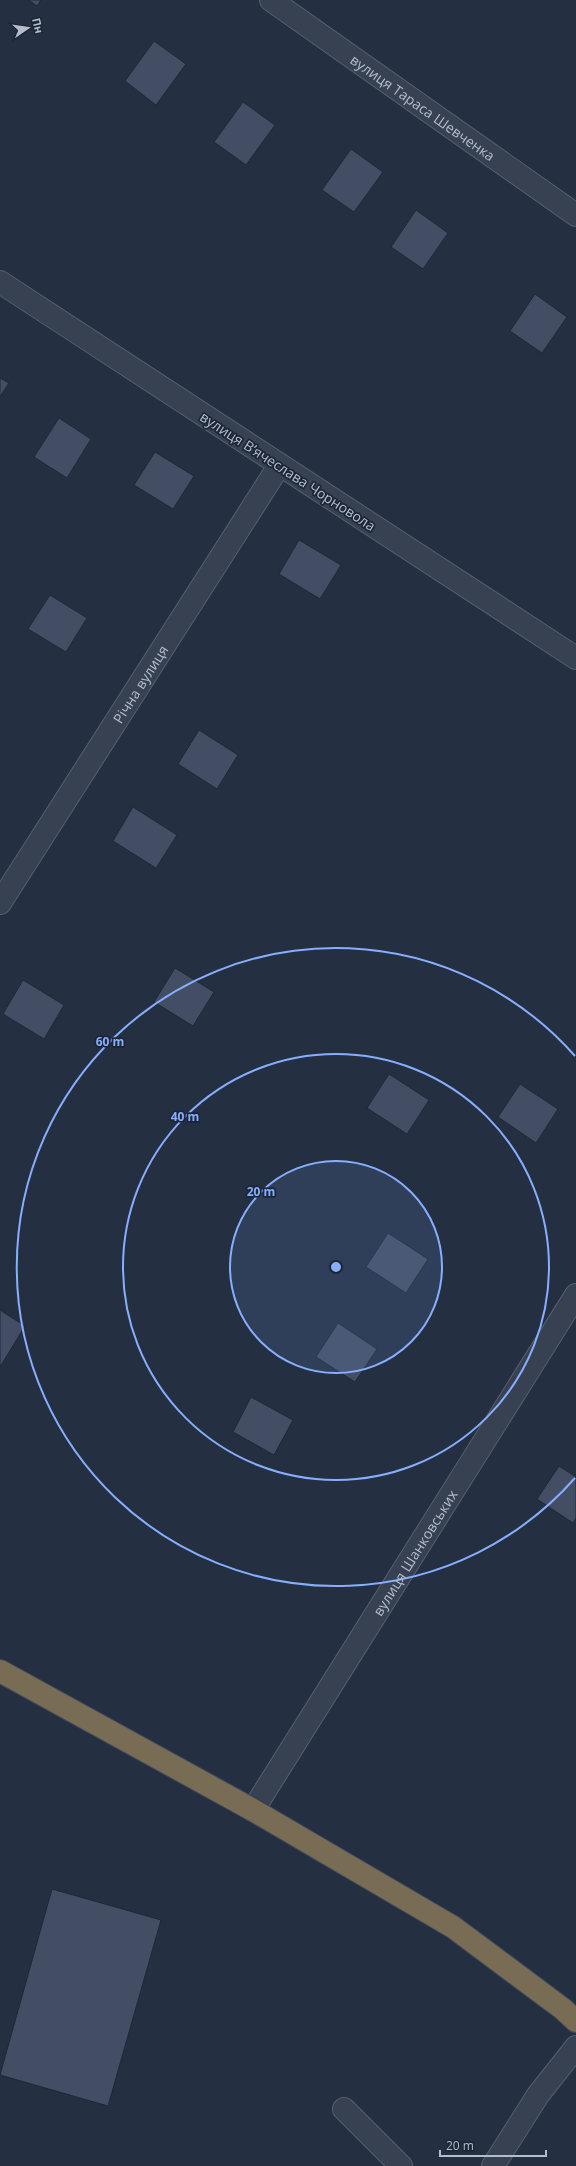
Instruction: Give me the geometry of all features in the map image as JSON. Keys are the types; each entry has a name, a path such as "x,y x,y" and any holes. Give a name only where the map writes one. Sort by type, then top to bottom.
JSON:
{"highway":[{"path":"0,1671 253,1810 453,1927 576,2021"}],"street":[{"name":"вулиця Тараса Шевченка","path":"270,0 576,215"},
{"name":"вулиця Вʼячеслава Чорновола","path":"0,282 279,466 576,658"},
{"name":"Річна вулиця","path":"0,903 279,466"},
{"name":"вулиця Шанковських","path":"253,1810 576,1295"},
{"path":"493,2166 538,2095 576,2047"},
{"path":"344,2109 401,2166"}],"building":[{"path":"29,0 41,0 37,6"},
{"path":"154,41 186,64 156,105 125,81"},
{"path":"243,102 275,125 246,165 214,142"},
{"path":"351,149 383,172 354,212 322,190"},
{"path":"416,210 448,233 423,269 391,247"},
{"path":"535,294 567,317 542,353 510,331"},
{"path":"0,378 9,383 0,397"},
{"path":"59,418 91,439 67,478 34,457"},
{"path":"155,452 194,476 173,509 134,485"},
{"path":"299,540 341,565 320,599 279,574"},
{"path":"50,595 87,618 66,652 28,629"},
{"path":"199,730 238,755 217,789 178,764"},
{"path":"133,807 177,835 156,868 113,841"},
{"path":"175,968 214,992 193,1026 154,1002"},
{"path":"23,980 64,1005 44,1039 3,1014"},
{"path":"389,1074 429,1100 407,1134 367,1108"},
{"path":"520,1084 558,1109 536,1143 498,1117"},
{"path":"388,1233 428,1259 406,1293 366,1267"},
{"path":"0,1310 25,1326 0,1367"},
{"path":"338,1323 377,1349 355,1382 316,1357"},
{"path":"251,1397 293,1420 274,1455 233,1432"},
{"path":"559,1466 576,1477 576,1518 573,1523 537,1499"},
{"path":"52,1889 161,1920 108,2106 0,2075"}]}
